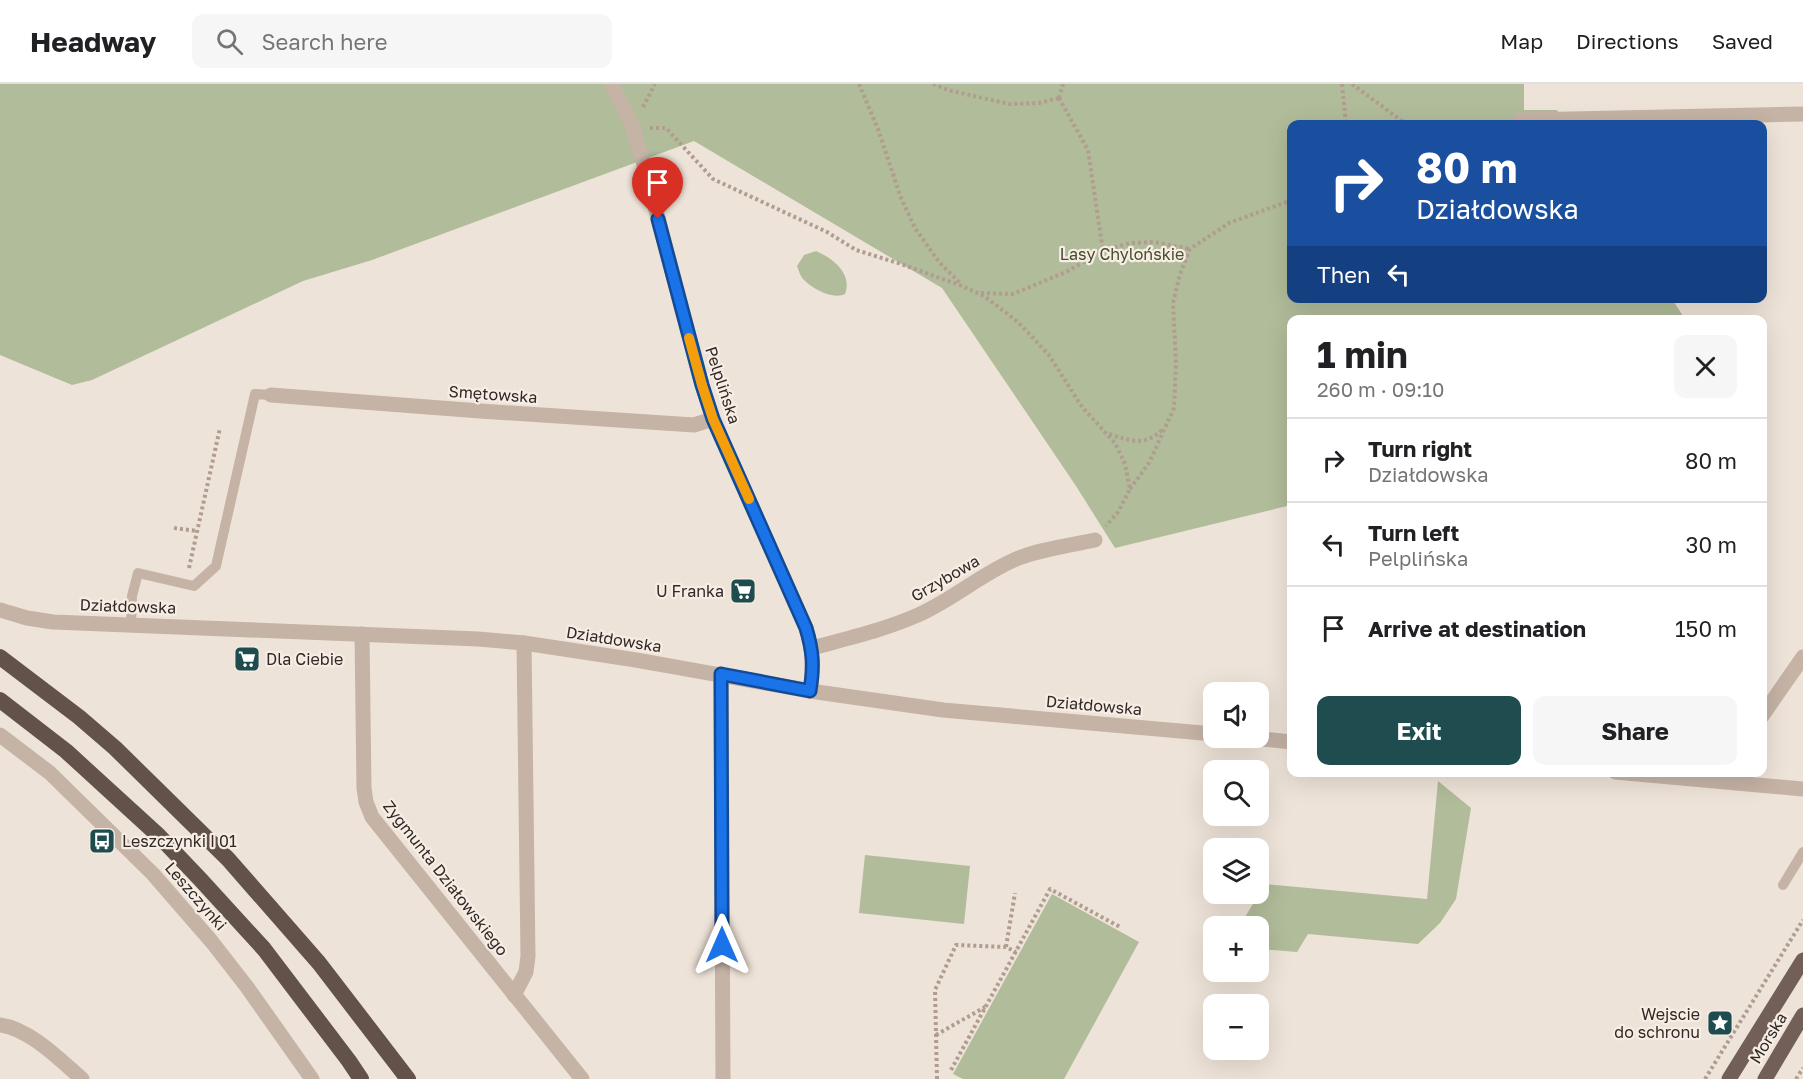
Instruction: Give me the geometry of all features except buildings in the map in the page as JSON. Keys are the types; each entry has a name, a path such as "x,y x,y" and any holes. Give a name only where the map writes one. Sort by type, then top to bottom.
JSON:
{"highway":[{"path":"0,657 106,740 228,859 319,963 408,1079"},
{"path":"0,700 66,751 159,836 200,879 264,949 361,1079"}],"main road":[{"name":"Morska","path":"1729,1079 1803,960"},
{"name":"Morska","path":"1765,1079 1803,1015"}],"street":[{"name":"Pelplińska","path":"612,84 633,128 643,161 713,419 806,628 812,648 814,669 810,691"},
{"path":"1520,120 1803,114"},
{"name":"Smętowska","path":"271,395 694,424 713,419"},
{"name":"Grzybowa","path":"812,648 883,628 918,615 948,600 987,574 1017,558 1095,540"},
{"name":"Działdowska","path":"3,611 27,618 53,621 478,639 524,643 721,674 810,691 943,710 1203,733"},
{"name":"Zygmunta Działowskiego","path":"362,634 364,788 372,817 582,1079"},
{"path":"514,995 526,972 528,956 524,643"},
{"path":"1767,709 1803,657"},
{"path":"721,674 723,1079"},
{"name":"Leszczynki","path":"0,735 50,774 153,874 212,942 247,987 312,1079"},
{"path":"1269,740 1287,742"},
{"path":"1726,777 1803,789"},
{"path":"0,1025 9,1026 36,1041 82,1079"}],"lane":[{"path":"131,624 132,596 138,573 194,586 216,566 255,394 271,395"},
{"path":"1783,885 1803,852"}],"path":[{"path":"859,84 878,129 901,198 915,228 939,262 962,286"},
{"path":"933,84 948,90 1009,104 1039,103 1059,98"},
{"path":"1063,84 1059,98 1088,150 1103,251"},
{"path":"1342,84 1346,120"},
{"path":"1352,84 1401,120"},
{"path":"633,128 666,128 713,179 827,232 856,250 901,264 984,296 1018,322 1049,355 1082,407 1115,443 1125,464 1130,489"},
{"path":"1095,540 1118,512 1130,489 1149,462 1174,408 1176,363 1173,303 1180,274 1190,249 1229,223 1287,202"},
{"path":"977,293 1013,294 1066,272 1103,251 1130,243 1155,242 1190,249"},
{"path":"1108,434 1137,442 1155,436 1166,426"},
{"path":"186,584 220,428"},
{"path":"174,528 197,531"},
{"path":"951,1070 1050,889 1120,927"},
{"path":"1006,947 1015,893"},
{"path":"1705,1079 1803,920"},
{"path":"938,1079 935,990 956,945 1006,947 1016,952"},
{"path":"936,1035 985,1007"},
{"path":"1796,1079 1803,1068"}],"green space":[{"name":"Lasy Chylońskie","path":"0,84 1524,84 1524,110 1557,110 1563,120 1287,120 1287,303 1675,303 1682,315 1287,315 1287,506 1115,548 1076,486 942,288 694,141 372,260 303,281 92,380 72,385 0,355"},
{"path":"816,251 840,267 846,279 845,294 835,296 823,293 804,280 797,266 804,255"},
{"path":"1438,781 1471,808 1456,899 1440,923 1418,944 1308,934 1297,952 1269,950 1269,916 1246,916 1253,904 1269,904 1269,884 1427,899"},
{"path":"865,855 970,866 964,924 859,913"},
{"path":"1052,894 1139,942 1064,1079 963,1079 953,1074"}],"slow traffic":[{"path":"689,338 713,419 749,499"}],"place":[{"name":"U Franka","path":"743,591"},
{"name":"Dla Ciebie","path":"247,659"},
{"name":"Leszczynki I 01","path":"102,841"},
{"name":"Wejscie do schronu","path":"1720,1023"}],"route":[{"path":"658,219 713,419 806,628 812,648 814,669 810,691 721,674 722,945"}]}
